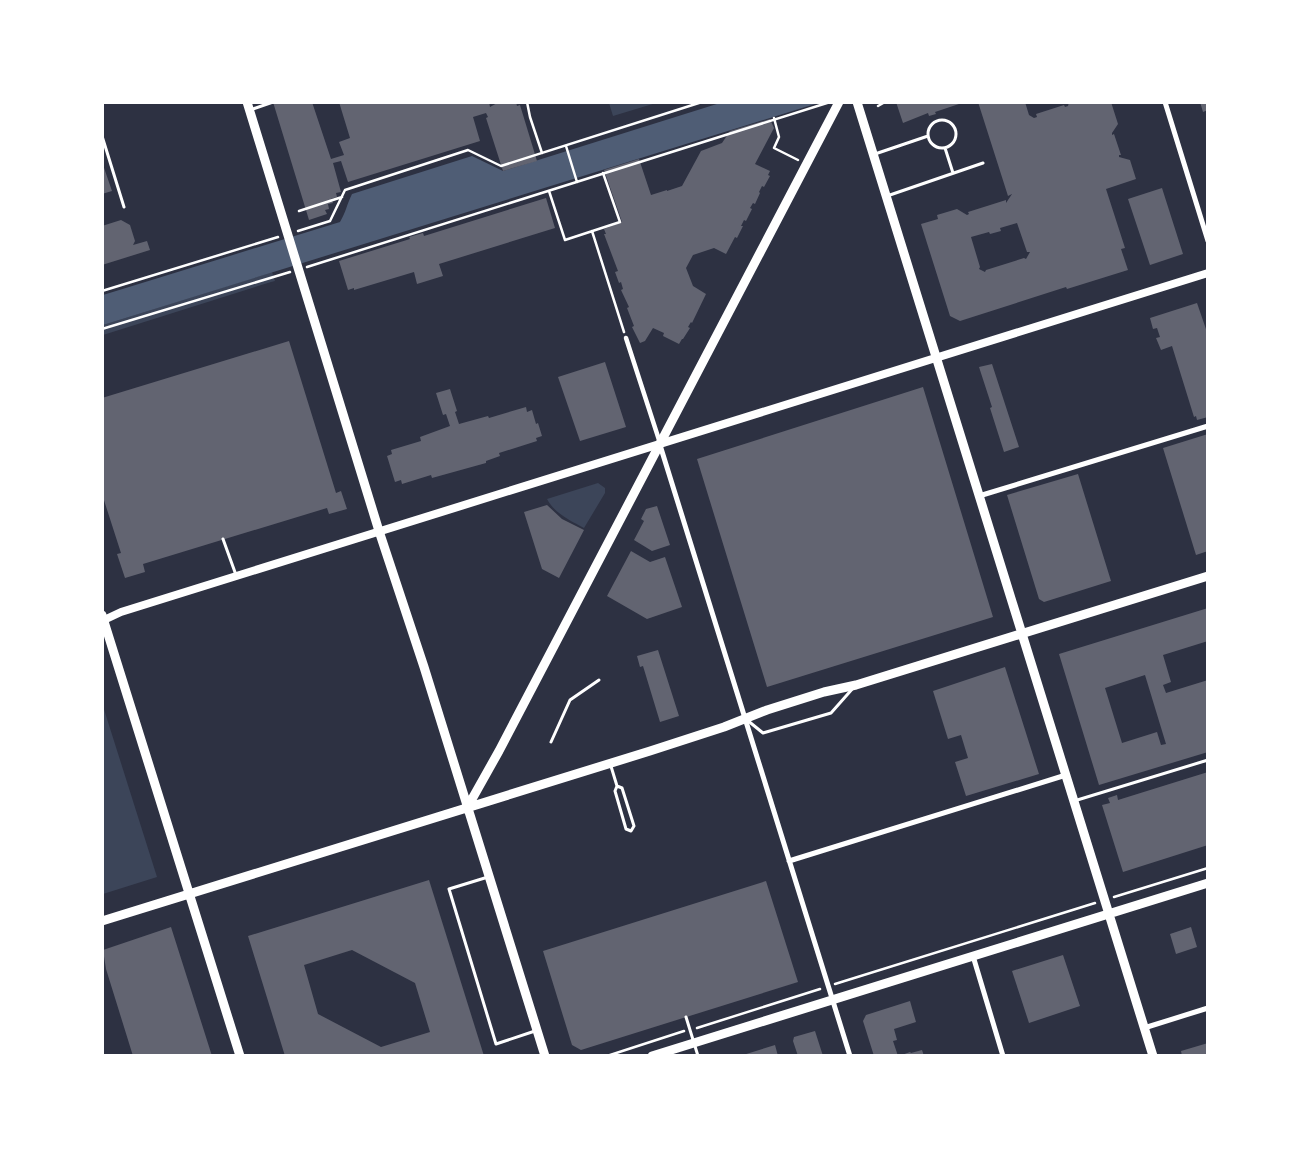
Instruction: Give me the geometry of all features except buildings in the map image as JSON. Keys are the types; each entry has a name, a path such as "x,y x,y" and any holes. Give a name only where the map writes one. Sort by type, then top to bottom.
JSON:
{"main road":[{"path":"857,102 1153,1056"},
{"path":"467,808 499,751 838,104"},
{"path":"248,106 285,229 301,270 379,531 545,1056"},
{"path":"102,921 708,732 824,692 856,685 1208,576"},
{"path":"103,619 240,1056"},
{"path":"652,1056 1208,883"}],"street":[{"path":"1165,102 1208,241"},
{"path":"103,619 379,531 1208,273"},
{"path":"626,338 850,1056"},
{"path":"979,496 1208,426"},
{"path":"790,861 1066,775"},
{"path":"973,956 1003,1055"},
{"path":"1144,1028 1208,1008"}],"lane":[{"path":"248,106 273,102"},
{"path":"939,120 948,120 954,127 956,136 951,145 945,148 933,145 927,132 931,124 939,120"},
{"path":"102,136 124,207"},
{"path":"872,155 928,136"},
{"path":"945,148 953,173"},
{"path":"885,196 983,163"},
{"path":"224,539 236,576"},
{"path":"551,742 570,700 599,680"},
{"path":"745,718 763,733 767,732 831,712 856,685"},
{"path":"1074,801 1208,760"},
{"path":"610,763 617,786 615,791 626,829 631,831 634,826 622,788 617,786"},
{"path":"488,877 449,889 496,1044 537,1030"},
{"path":"686,1017 698,1056"}],"path":[{"path":"527,102 542,153"},
{"path":"296,232 330,221 345,190 468,150 501,166 702,102"},
{"path":"102,329 301,270 828,102"},
{"path":"878,106 885,102"},
{"path":"774,118 779,137 774,148 806,164"},
{"path":"566,146 577,182"},
{"path":"550,191 565,240 620,222 603,173"},
{"path":"299,211 342,197"},
{"path":"592,231 626,338"},
{"path":"102,291 278,237"},
{"path":"607,1056 1208,868"}],"shaded area":[{"path":"609,102 656,103 613,116"},
{"path":"720,103 818,103 103,325 103,295 340,222 352,194 472,156 503,171"},
{"path":"272,272 275,281 103,335 103,325"},
{"path":"598,483 605,488 605,493 584,528 558,512 547,499"},
{"path":"102,703 157,877 103,894 102,894"}]}
